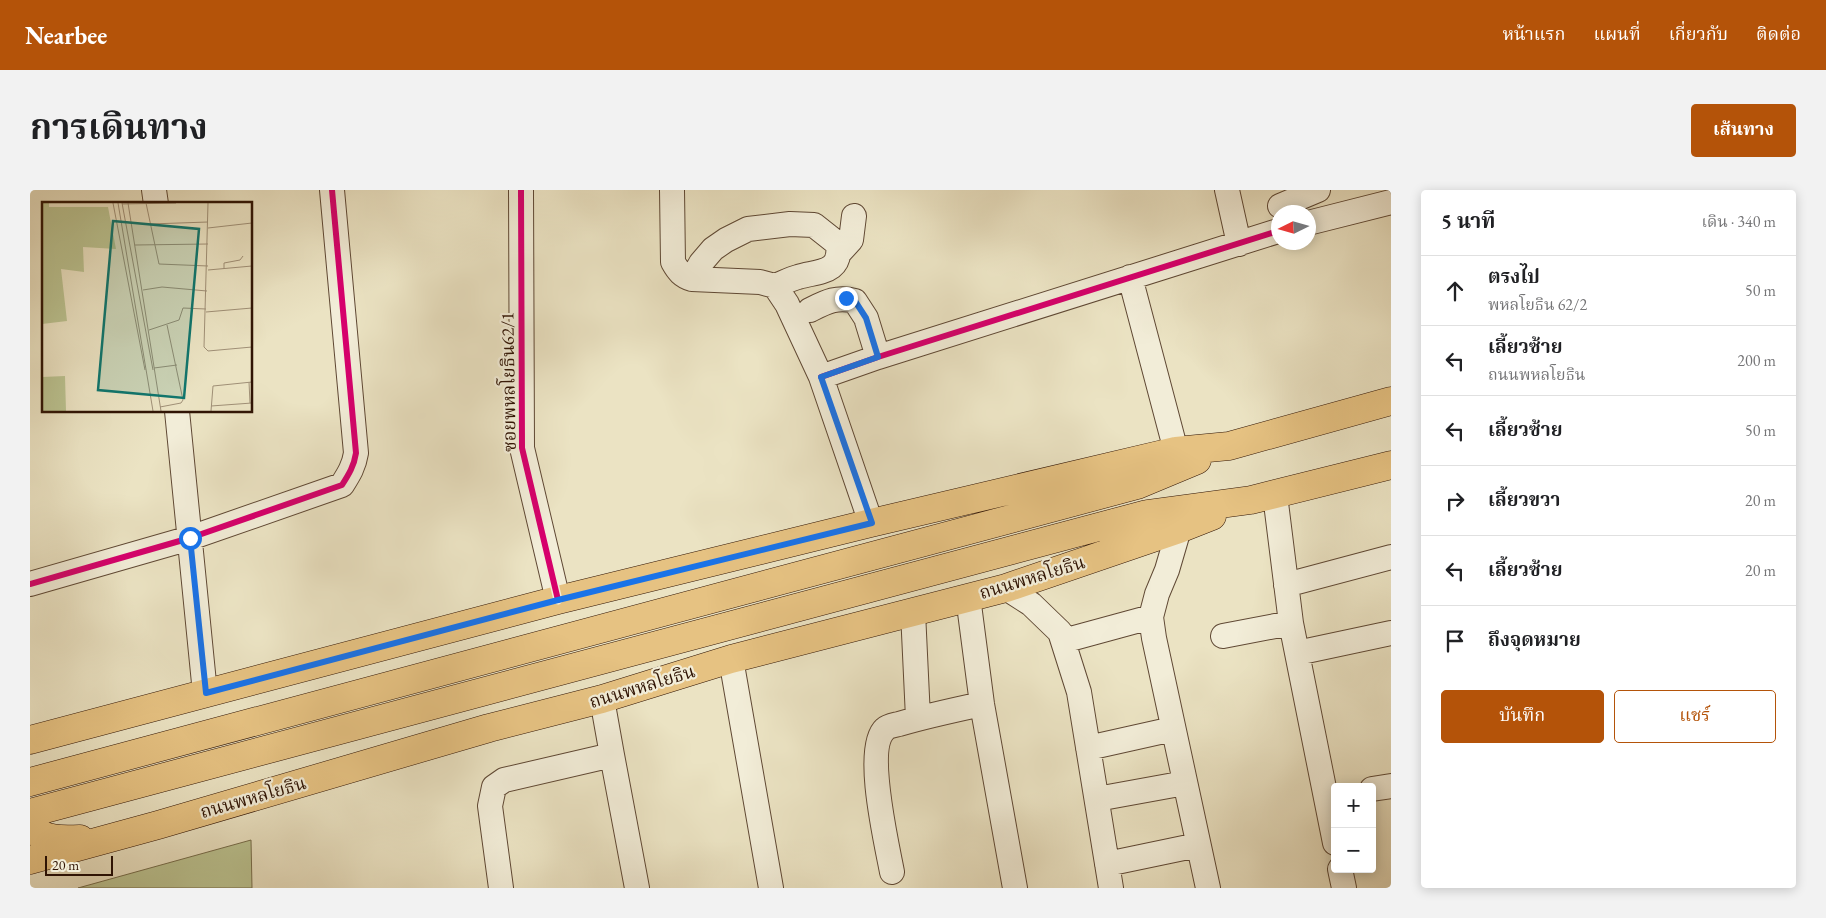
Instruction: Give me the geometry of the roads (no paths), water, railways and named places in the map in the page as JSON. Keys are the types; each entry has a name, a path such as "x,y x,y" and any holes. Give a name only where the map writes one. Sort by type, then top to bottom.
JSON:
{"main road":[{"path":"30,782 1136,485 1229,446 1391,401"},
{"path":"30,740 558,600 872,523 1176,451 1229,446"},
{"name":"ถนนพหลโยธิน","path":"30,813 1147,514 1263,498 1390,469"},
{"name":"ถนนพหลโยธิน","path":"30,860 158,825 488,728 602,699 731,659 1006,588 1263,498"},
{"path":"30,764 36,756 50,747 126,716"},
{"path":"30,828 40,835 56,839 78,839 158,825"}],"street":[{"path":"30,584 190,538 342,485 354,463 356,453 332,190"},
{"name":"ซอยพหลโยธิน62/1","path":"522,190 522,448 558,600"},
{"path":"672,190 673,262 678,271 692,279 760,282 775,286 797,277 824,272 834,265 840,252 851,240 854,216"},
{"path":"1227,190 1239,244"},
{"path":"1279,203 1308,192"},
{"path":"1316,221 1391,202"},
{"path":"692,279 700,263 713,249 748,229 790,224 814,225 838,244 840,252"},
{"path":"821,377 878,357 1271,233"},
{"path":"1130,277 1176,451"},
{"path":"775,286 787,304 821,377 872,523"},
{"path":"810,310 832,299 846,298 855,301 866,318 878,357"},
{"path":"177,412 206,693"},
{"path":"1263,498 1286,585 1291,623 1332,828"},
{"path":"1179,529 1167,570 1156,594 1151,617 1173,730 1208,888"},
{"path":"1286,585 1391,557"},
{"path":"1006,588 1031,604 1060,632 1079,692 1111,888"},
{"path":"968,597 982,704 1015,888"},
{"path":"913,612 918,718"},
{"path":"1063,641 1151,617"},
{"path":"1223,636 1291,623"},
{"path":"1297,653 1391,633"},
{"path":"731,659 771,888"},
{"path":"602,699 637,888"},
{"path":"892,872 878,794 876,751 879,738 886,728 918,718 982,704"},
{"path":"1088,748 1173,730"},
{"path":"501,888 490,806 494,787 504,780 612,755"},
{"path":"1097,799 1185,782"},
{"path":"1376,788 1391,786"},
{"path":"1107,864 1198,845"},
{"path":"1341,873 1344,888"}]}
